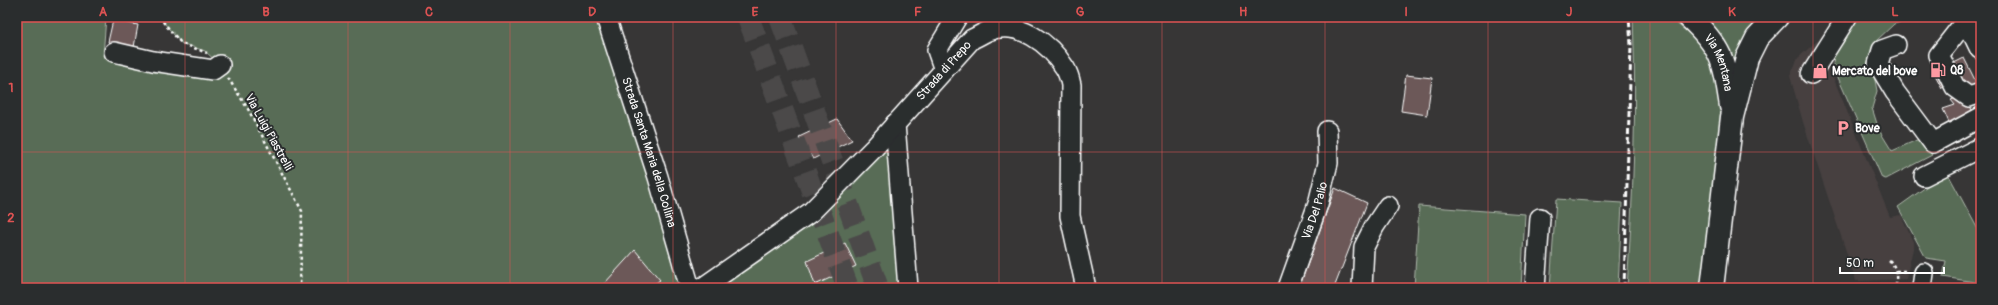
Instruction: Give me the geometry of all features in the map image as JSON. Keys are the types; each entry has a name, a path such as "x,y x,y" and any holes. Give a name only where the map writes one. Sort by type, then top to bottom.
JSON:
{"main road":[{"name":"Via Mentana","path":"1689,17 1715,44 1721,56 1725,66 1732,117"},
{"path":"1712,288 1732,117 1748,58 1757,38 1777,17"},
{"path":"1967,18 1981,48"}],"street":[{"name":"Strada Santa Maria della Collina","path":"606,17 658,177 690,288"},
{"path":"944,70 937,50 957,17"},
{"path":"1811,74 1847,17"},
{"path":"1967,18 1939,54 1955,87 1969,97 1981,93"},
{"name":"Strada di Prepo","path":"702,288 811,212 895,124 972,39 989,30 1008,28 1032,35 1052,51 1066,69 1071,85 1070,216 1086,288"},
{"path":"1896,45 1882,50 1878,64 1895,92 1933,143 1981,117"},
{"path":"114,52 153,61 213,70 220,65"},
{"path":"895,124 908,288"},
{"name":"Via Del Palio","path":"1288,288 1318,204 1328,164 1327,130"},
{"path":"1924,176 1981,147"},
{"path":"1362,288 1364,247 1374,227 1388,206"},
{"path":"1535,288 1540,218"}],"path":[{"name":"Via Luigi Piastrelli","path":"159,17 181,43 205,51 220,65 248,109 302,211 300,288"},
{"path":"1889,260 1894,264 1896,271 1896,288"}],"shaded area":[{"name":"Bove","path":"1818,40 1890,217 1901,215 1914,244 1906,279 1856,281 1803,122 1790,76 1798,58"}],"green space":[{"path":"17,17 106,17 103,56 184,71 220,65 205,51 181,43 159,17 606,17 690,288 17,288"},
{"path":"1633,17 1669,17 1716,56 1724,146 1708,288 1627,288 1634,153 1635,85"},
{"path":"1703,17 1766,17 1736,73"},
{"path":"1859,17 1918,17 1894,24 1875,42 1872,64 1877,91 1872,108 1879,130 1892,151 1919,139 1932,155 1886,179 1882,178 1833,66 1834,52"},
{"path":"895,124 917,288 702,288 811,212"},
{"path":"1947,172 1981,235 1981,283 1943,277 1946,261 1926,258 1898,207"},
{"path":"1556,199 1622,203 1618,288 1550,288"},
{"path":"1419,206 1525,214 1521,288 1414,288"}],"building":[{"path":"113,20 138,25 134,47 108,42"},
{"path":"1964,58 1977,84 1965,89 1960,79 1942,88 1934,73"},
{"path":"1406,75 1432,78 1427,115 1401,111"},
{"path":"1960,96 1967,100 1975,116 1951,127 1943,109 1955,105 1951,100"},
{"path":"837,119 852,140 813,159 799,137"},
{"path":"1335,188 1367,203 1334,288 1299,288"},
{"path":"845,243 856,266 815,285 807,261"},
{"path":"635,250 660,280 649,288 607,288 604,284"},
{"path":"1875,285 1890,285 1890,288 1875,288"}],"tunnel":[{"path":"748,17 848,288"},
{"path":"780,17 878,288"}],"railway":[{"path":"1624,288 1631,45 1629,17"}],"place":[{"name":"Q8","path":"1938,70"},
{"name":"Mercato del bove","path":"1820,71"},
{"name":"Bove","path":"1843,128"}]}
